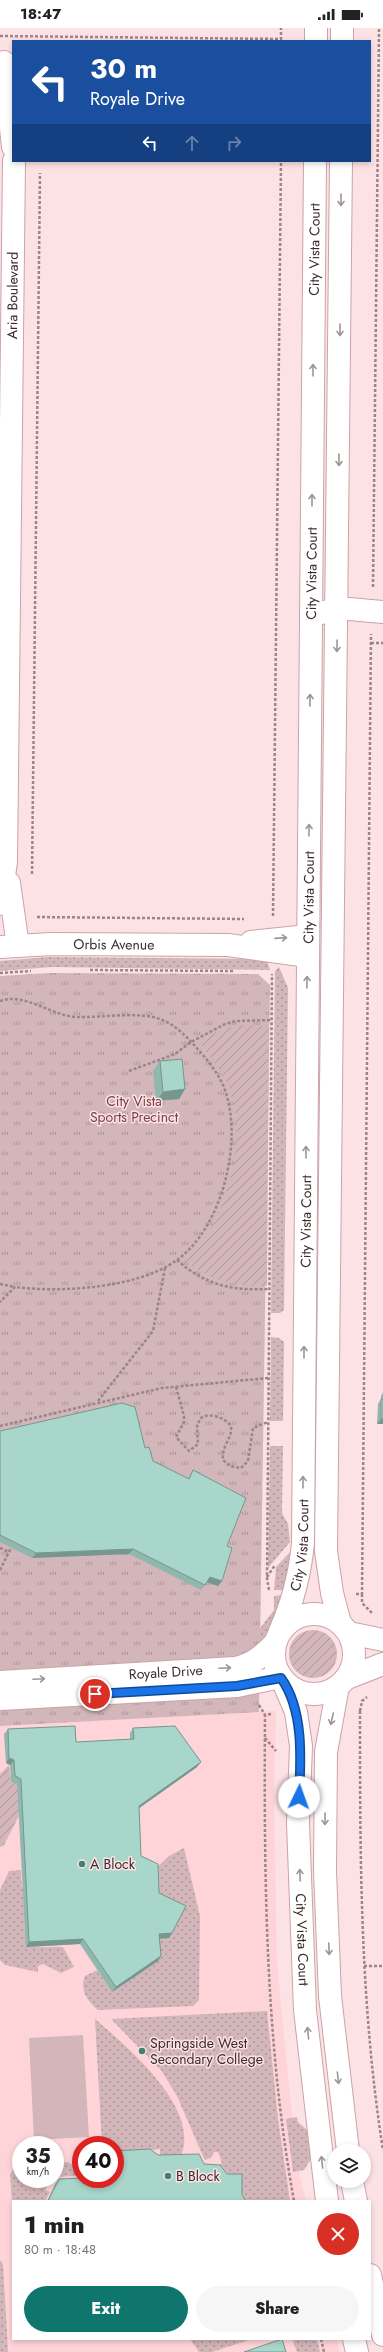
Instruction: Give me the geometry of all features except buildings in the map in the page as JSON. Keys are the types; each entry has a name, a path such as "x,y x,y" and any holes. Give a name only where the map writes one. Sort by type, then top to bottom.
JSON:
{"street":[{"path":"316,28 316,40"},
{"path":"342,28 342,40"},
{"path":"6,62 12,135"},
{"name":"Aria Boulevard","path":"9,947 6,862 4,658 6,364 14,162"},
{"name":"City Vista Court","path":"277,1637 291,1607 300,1570 303,1543 314,162"},
{"name":"City Vista Court","path":"341,162 326,1551 332,1593 344,1628"},
{"path":"311,616 337,616 376,621"},
{"name":"Orbis Avenue","path":"9,947 51,944 308,946"},
{"path":"383,1640 344,1628 328,1616 315,1613 302,1615 290,1621 277,1637 273,1656 281,1678 291,1688 303,1693 315,1694 327,1692 342,1682 383,1664"},
{"path":"342,1682 354,1656 353,1644 344,1628"},
{"name":"Royale Drive","path":"0,1682 235,1668 245,1666 260,1658 277,1637"},
{"name":"City Vista Court","path":"281,1678 296,1712 301,1746 298,1822 305,2010 327,2200"},
{"name":"Royale Drive","path":"0,1699 237,1686 281,1678"},
{"name":"City Vista Court","path":"342,1682 326,1752 325,1871 330,1996 347,2144"},
{"path":"353,2188 356,2200"},
{"path":"371,2280 383,2335"},
{"path":"354,2340 357,2352"}],"path":[{"path":"0,36 281,40 281,28"},
{"path":"376,1617 362,1603 362,1594 376,621 379,28"},
{"path":"266,919 273,918 281,162"},
{"path":"32,878 40,169"},
{"path":"376,621 383,643"},
{"path":"7,910 250,919"},
{"path":"0,973 35,970"},
{"path":"83,970 241,971"},
{"path":"265,972 272,972 267,1578 270,1592"},
{"path":"0,1001 15,998 56,1013 77,1017 159,1018 174,1027 206,1058 223,1086 229,1113 230,1147 224,1188 213,1216 201,1237 178,1260 166,1268 148,1276 118,1282 49,1289 15,1287 0,1284"},
{"path":"129,1071 175,1054 191,1042 225,1024 236,1021 272,1020"},
{"path":"178,1260 190,1271 212,1283 236,1289 269,1289"},
{"path":"98,1402 152,1331 166,1268"},
{"path":"0,1302 15,1287"},
{"path":"0,1426 98,1402 176,1387 268,1378"},
{"path":"176,1387 184,1416 184,1422 176,1436 189,1451 198,1444 197,1426 200,1419 209,1415 226,1420 231,1427 231,1432 222,1454 223,1460 230,1466 241,1468 248,1461 253,1428 268,1422"},
{"path":"0,1548 9,1552"},
{"path":"0,1570 11,1548"},
{"path":"353,1594 362,1594"},
{"path":"373,1692 362,1701 360,1711 360,1853 364,1966 369,2041 383,2150"},
{"path":"356,1712 360,1711"},
{"path":"272,1714 265,1715 264,1817 267,1951 277,2074 294,2200"},
{"path":"364,1966 383,1966"},
{"path":"321,2340 324,2352"}],"shaded area":[{"name":"Springside West Secondary College","path":"276,1711 274,1798 277,1962 288,2078 300,2177 306,2200 12,2200 12,2340 337,2340 340,2352 0,2352 0,1726"}],"green space":[{"path":"48,957 258,959 267,960 270,970 52,967 0,971 0,961"},
{"path":"279,967 288,988 284,1310 280,1313 271,1313 275,971"},
{"name":"City Vista Sports Precinct","path":"49,973 258,974 270,985 259,1712 0,1726 0,976"},
{"path":"241,1025 269,1026 267,1286 244,1285 223,1281 203,1273 184,1260 199,1245 211,1227 222,1205 230,1182 236,1135 235,1112 230,1092 217,1066 199,1043 218,1031"},
{"path":"271,1337 279,1338 284,1342 283,1421 270,1421"},
{"path":"270,1446 283,1446 282,1513 288,1524 290,1542 268,1568"},
{"path":"293,1549 284,1590 274,1590 276,1567"},
{"path":"282,1595 284,1598 267,1633 255,1647 238,1657 274,1610 274,1596"},
{"path":"313,1630 322,1632 330,1637 335,1645 337,1654 335,1663 330,1671 322,1676 313,1678 304,1676 296,1671 291,1663 289,1654 291,1645 296,1637 304,1632"},
{"path":"9,1765 11,1781 17,1784 28,1798 4,1845 0,1847 0,1774"},
{"path":"184,1848 200,1916 199,2000 193,2006 98,2010 88,1999 84,1991 83,1981 85,1976 97,1970 112,1992 157,1898 155,1869 169,1856"},
{"path":"21,1870 22,1887 26,1887 26,1947 63,1947 74,1967 61,1973 43,1964 38,1966 38,1972 5,1965 0,1960 0,1890 9,1871"},
{"path":"267,2011 278,2119 290,2200 238,2200 219,2173 220,2164 222,2163 218,2152 214,2152 212,2157 205,2160 177,2096 161,2070 111,2019"},
{"path":"95,2019 141,2062 171,2098 180,2118 184,2137 181,2155 160,2156 160,2149 124,2153 124,2136 102,2136"},
{"path":"83,2035 89,2136 72,2136 72,2138 64,2138 64,2136 34,2136 29,2038"},
{"path":"297,2117 298,2122 307,2130 311,2159 304,2170 293,2172 286,2119"},
{"path":"64,2162 68,2162 72,2165 72,2176 64,2177"},
{"path":"12,2171 12,2188 46,2188 45,2190 50,2192 46,2200 12,2200 12,2203 10,2175"},
{"path":"0,2260 3,2264 8,2352 0,2352"},
{"path":"191,2340 249,2340 212,2352 199,2352"},
{"path":"292,2340 317,2340 320,2352 297,2352"}],"place":[{"name":"A Block","path":"82,1864"},
{"name":"Springside West Secondary College","path":"142,2051"},
{"name":"B Block","path":"168,2176"}],"route":[{"path":"95,1694 237,1686 281,1678 296,1712 301,1746 299,1797"}]}
